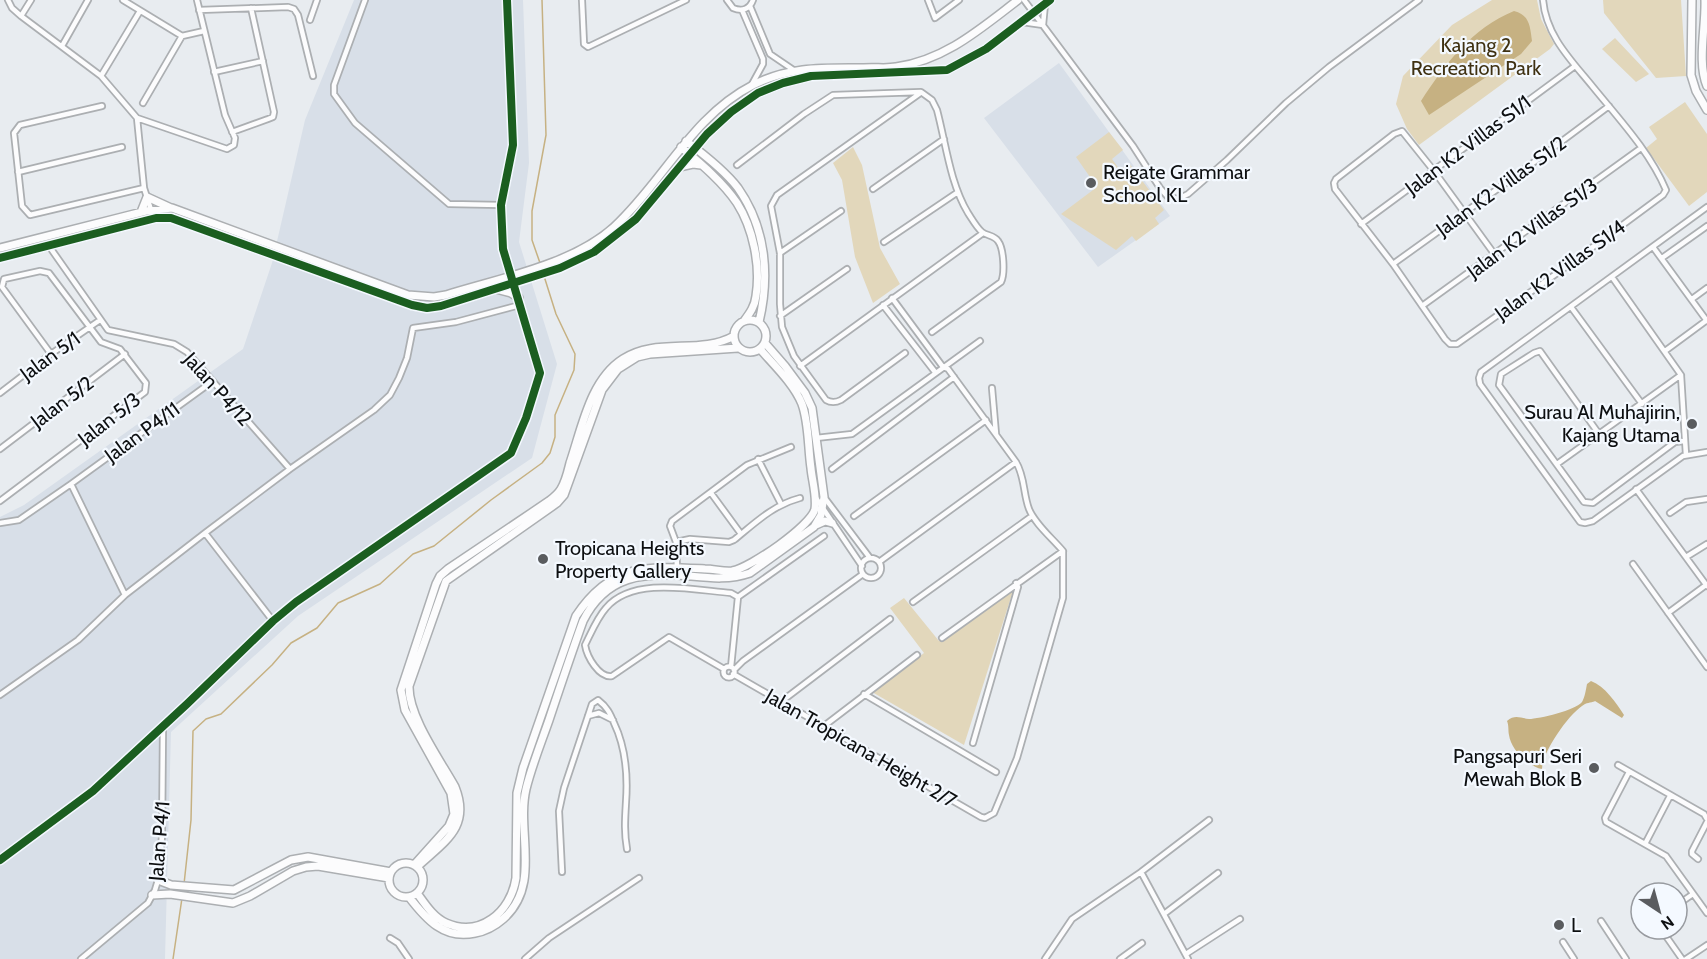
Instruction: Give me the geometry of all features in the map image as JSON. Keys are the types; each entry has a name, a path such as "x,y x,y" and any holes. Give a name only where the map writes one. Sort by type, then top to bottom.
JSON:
{"street":[{"path":"8,0 12,8 21,16 101,76 137,118 227,149 234,145 235,138 225,115 197,0"},
{"path":"21,16 31,0"},
{"path":"62,46 88,0"},
{"path":"123,0 182,36 204,32"},
{"path":"273,0 274,7"},
{"path":"284,0 285,7"},
{"path":"310,20 317,0"},
{"path":"365,0 333,85 334,94 355,123 450,204 501,205"},
{"path":"0,860 93,791 296,602 511,453 526,418 540,373 504,249 501,205 513,145 507,0"},
{"path":"582,0 584,44 588,47 686,0"},
{"path":"727,0 733,8 742,10 750,6 753,0"},
{"path":"928,0 935,18 959,0"},
{"path":"559,265 614,228 644,196 683,144 703,123 729,100 751,86 779,74 810,68 896,67 935,57 963,42 1018,0"},
{"path":"1024,0 1133,146 1160,188 1168,197 1178,199 1188,194 1219,167 1286,103 1329,67 1419,0"},
{"path":"1543,0 1544,14 1549,27 1575,66 1641,148"},
{"path":"1692,0 1691,75 1696,91 1707,110"},
{"path":"1705,0 1706,19 1702,60 1707,86"},
{"path":"147,197 408,295 434,297 447,295 512,275 526,275 594,252 636,219 707,135 731,112 758,93 783,83 811,76 947,70 986,49 1047,2"},
{"path":"1043,25 1047,2"},
{"path":"750,6 770,54 795,71"},
{"path":"199,9 274,7 294,9 298,15 313,75"},
{"path":"232,132 273,117 274,112 251,8"},
{"path":"742,10 763,59 763,64 751,86"},
{"path":"101,76 140,11"},
{"path":"1022,22 1043,25"},
{"path":"143,103 182,36"},
{"path":"214,72 262,61"},
{"name":"Jalan K2 Villas S1/1","path":"1361,224 1575,66"},
{"path":"906,92 910,95 907,102"},
{"path":"905,353 837,402 826,400 788,346 780,316 780,254 771,206 774,199 921,92"},
{"path":"737,165 832,95 921,92 932,100 958,192 968,212 983,233 997,239 1000,244 1003,279 932,332"},
{"path":"102,106 20,125 14,133 22,206 30,215 144,188"},
{"name":"Jalan K2 Villas S1/2","path":"1393,264 1609,106"},
{"path":"137,118 144,188 153,219"},
{"path":"1422,306 1335,189 1334,183 1336,178 1394,134 1402,131 1495,255"},
{"path":"707,135 704,145 708,160"},
{"path":"873,189 944,139"},
{"path":"683,144 695,148 736,186 755,221 765,261 766,282 759,322"},
{"path":"415,866 449,826 454,814 452,793 405,710 401,690 440,576 549,501 562,488 596,390 610,369 633,353 726,340 734,336 739,324 753,309 756,296 756,262 748,227 736,201 683,144"},
{"path":"18,172 122,147"},
{"name":"Jalan K2 Villas S1/4","path":"1422,306 1445,339 1450,344 1457,344 1563,269 1663,195 1666,190 1663,183 1641,148"},
{"name":"Jalan K2 Villas S1/3","path":"1422,306 1641,148"},
{"path":"679,168 693,164 701,165"},
{"path":"884,242 958,192"},
{"path":"141,212 147,197"},
{"path":"1707,207 1481,372 1479,378 1480,384 1580,522 1593,521 1686,455 1707,452"},
{"path":"0,248 141,212 172,208"},
{"path":"780,254 841,211"},
{"path":"0,258 153,219 171,218 412,305 427,308 441,306 515,283 526,275"},
{"path":"1662,258 1707,226"},
{"path":"800,366 983,233"},
{"path":"49,246 100,320"},
{"path":"1653,247 1707,321 1665,351"},
{"path":"780,316 847,270"},
{"name":"Jalan 5/3","path":"0,501 145,392 146,383 125,354 120,349 101,342 49,273 40,271 4,279 2,287 51,354"},
{"path":"519,299 520,284 526,275"},
{"path":"1612,277 1681,375 1686,455"},
{"path":"1692,299 1707,288"},
{"path":"495,289 511,293 519,299"},
{"path":"892,298 942,367 948,369 1016,462 1023,473 1028,507 1032,516 1063,551 942,638"},
{"path":"0,695 78,640 125,595 205,533 374,410 390,395 399,378 407,358 413,328 456,322 519,299"},
{"path":"883,304 935,372"},
{"path":"1571,307 1642,404"},
{"name":"Jalan 5/1","path":"0,393 100,320"},
{"name":"Jalan P4/12","path":"100,320 108,330 114,333 174,344 188,352 290,469"},
{"path":"415,866 452,834 462,812 460,798 455,787 416,716 408,696 409,686 446,581 557,503 564,495 602,390 618,369 638,357 650,354 738,348 753,353 763,346 766,332 759,322 744,321"},
{"path":"734,336 738,348"},
{"path":"915,347 924,341"},
{"path":"807,440 852,434 980,341"},
{"path":"763,346 805,393 812,408 824,497 822,509 814,527"},
{"path":"417,893 430,912 444,922 463,927 486,924 501,913 514,890 517,793 576,616 598,588 632,570 676,568 731,571 747,567 807,522 814,509 814,493 802,404 763,346"},
{"path":"1599,434 1540,351 1501,374 1498,385 1584,502 1593,503 1675,442 1684,441"},
{"name":"Jalan 5/2","path":"0,449 125,354"},
{"path":"1557,464 1681,375"},
{"path":"832,469 954,378"},
{"name":"Jalan P4/11","path":"0,523 19,519 72,484 213,381"},
{"path":"992,388 996,434"},
{"path":"854,516 986,420"},
{"path":"676,568 676,542 670,526 672,521 758,459 791,447"},
{"path":"758,459 781,504"},
{"path":"879,562 1016,462"},
{"path":"72,484 125,595"},
{"path":"1636,489 1706,586 1668,613"},
{"path":"711,493 741,534"},
{"path":"814,493 822,509 862,566 863,574"},
{"path":"824,497 870,558 879,562"},
{"path":"676,542 690,539 729,542 768,512 781,504 800,498"},
{"path":"1670,513 1686,502 1707,499"},
{"path":"913,602 1032,516"},
{"path":"409,897 436,927 454,934 486,931 509,913 520,898 525,881 525,792 583,621 598,598 623,580 640,576 656,574 738,578 750,573 814,527 825,521 832,523"},
{"path":"205,533 273,621"},
{"path":"733,670 732,655 738,597 824,536"},
{"path":"1686,557 1707,544"},
{"name":"Jalan Tropicana Height 2/7","path":"724,669 726,677 730,677 733,670 981,817 990,816 994,813 1017,758 1063,598 1063,551"},
{"path":"862,566 870,558"},
{"path":"863,574 868,577 877,576 880,571 879,562"},
{"path":"1633,564 1706,664"},
{"path":"733,670 863,574"},
{"path":"973,744 1018,587 1016,584"},
{"path":"733,670 726,667 724,669 669,637 612,676 606,677 586,652 585,645 605,608 617,597 628,592 643,588 731,593 738,597"},
{"path":"782,701 890,619"},
{"path":"732,655 743,661"},
{"path":"824,726 916,655"},
{"path":"864,694 996,772"},
{"path":"562,872 559,811 564,788 592,704 598,700 605,705 621,736 626,761 624,821 627,849"},
{"path":"588,716 599,713 613,720"},
{"name":"Jalan P4/1","path":"81,959 147,903 158,880 162,836 163,726"},
{"path":"1618,765 1704,814 1707,820 1692,851 1698,859"},
{"path":"1629,772 1605,818 1606,822 1666,856 1707,913"},
{"path":"1644,844 1670,796"},
{"path":"1045,959 1072,919 1141,872 1209,820"},
{"path":"158,880 171,885 234,890 291,860 308,857 390,875"},
{"path":"152,895 170,894 233,903 250,896 293,871 318,866 390,875 402,864 415,866 420,872 422,883 417,893 409,897 401,896 391,888 390,875"},
{"path":"1141,872 1187,956 1240,919"},
{"path":"1164,914 1218,873"},
{"path":"525,959 549,938 639,878"},
{"path":"1689,897 1693,894"},
{"path":"1601,921 1626,959"},
{"path":"390,938 398,943 409,959"},
{"path":"1670,941 1684,959 1707,945"},
{"path":"1563,942 1574,959"},
{"path":"1120,959 1142,943"}],"shaded area":[{"path":"354,0 523,0 529,163 519,242 557,364 532,458 298,616 171,732 165,959 0,959 0,517 24,505 243,349 272,263 305,120"},
{"path":"1514,11 1526,19 1530,26 1532,41 1521,54 1429,115 1421,101 1450,61 1472,37 1499,18"},
{"name":"Reigate Grammar School KL","path":"1059,63 1170,216 1098,267 984,118"},
{"path":"1591,681 1610,695 1624,715 1622,718 1595,701 1586,704 1572,715 1558,733 1543,762 1542,769 1526,761 1510,741 1507,721 1515,717 1529,719 1557,714 1573,708 1582,702 1587,684"}],"green space":[{"name":"Kajang 2 Recreation Park","path":"1492,0 1537,0 1541,19 1554,44 1419,145 1407,129 1396,104 1403,76 1452,25"},
{"path":"1603,0 1681,0 1686,76 1656,78 1604,13"},
{"path":"1615,38 1649,74 1636,82 1602,49"},
{"path":"1685,102 1707,134 1707,192 1689,206 1646,148 1657,139 1649,127"},
{"path":"1109,132 1123,150 1112,159 1120,170 1129,163 1164,210 1155,218 1159,224 1136,241 1132,236 1116,250 1061,214 1097,187 1076,157"},
{"path":"853,147 862,165 880,248 900,284 873,303 855,257 842,180 833,163"},
{"path":"1010,589 1013,591 964,745 872,692 924,653 890,608 904,598 939,641"}],"waterway":[{"path":"540,263 532,240 532,211 546,135 542,0"},
{"path":"184,884 191,820 193,731 206,719 221,714 272,665 291,643 317,628 338,603 380,584 413,554 434,546 542,463 550,453 555,437 555,415 574,370 575,354 556,314 544,276"},
{"path":"173,959 182,898"}],"cycle path":[{"path":"0,860 93,791 296,602 511,453 526,418 540,373 503,249 501,205 513,145 507,0"},
{"path":"0,258 156,218 171,218 412,305 427,308 441,306 560,268 594,252 636,219 707,134 731,112 758,93 783,83 811,76 947,70 986,49 1050,0"}],"place":[{"name":"Reigate Grammar School KL","path":"1091,183"},
{"name":"Surau Al Muhajirin, Kajang Utama","path":"1692,424"},
{"name":"Tropicana Heights Property Gallery","path":"543,559"},
{"name":"Pangsapuri Seri Mewah Blok B","path":"1594,768"},
{"name":"L","path":"1559,925"}]}
